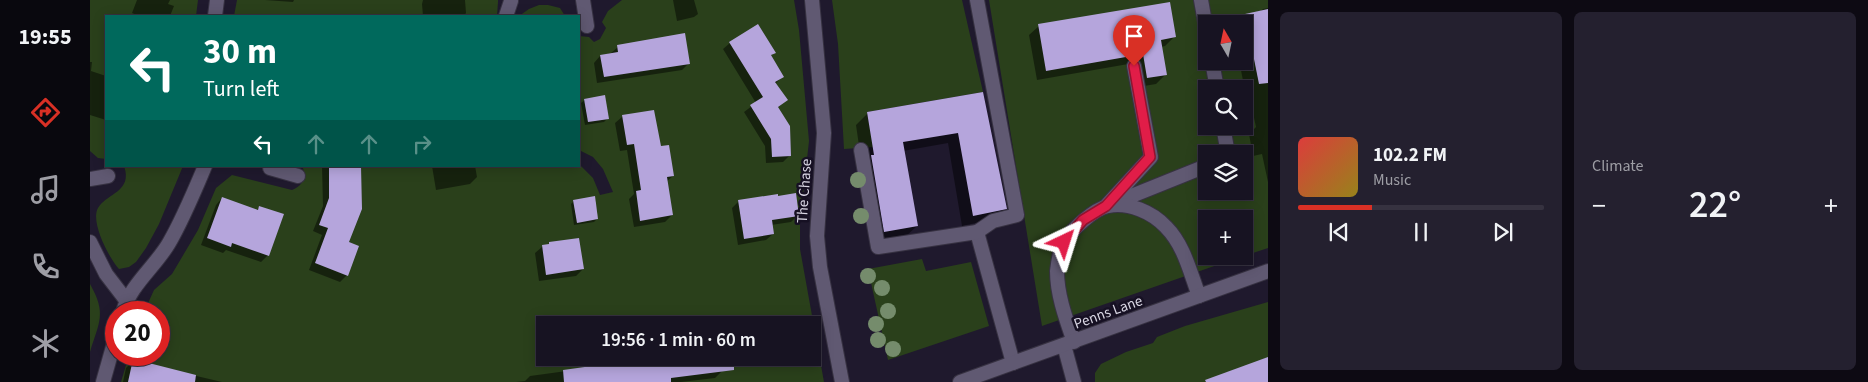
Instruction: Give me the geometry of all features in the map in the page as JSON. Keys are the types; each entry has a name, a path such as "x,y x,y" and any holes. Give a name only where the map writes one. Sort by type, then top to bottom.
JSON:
{"street":[{"path":"215,15 218,0"},
{"path":"506,15 512,0"},
{"path":"583,0 587,26"},
{"name":"The Chase","path":"812,0 824,133 817,236 820,267 842,382"},
{"path":"861,150 878,247 976,232 993,221 1017,215 977,0"},
{"path":"1201,0 1204,15"},
{"path":"1106,206 1150,157 1134,66"},
{"path":"129,301 169,244 205,167"},
{"path":"267,167 298,176"},
{"path":"1074,382 1057,271 1064,242 1083,220 1106,206 1198,169"},
{"path":"90,179 108,176"},
{"path":"1106,206 1128,206 1152,215 1167,228 1181,248 1199,296"},
{"path":"976,232 1013,363"},
{"path":"90,242 122,301"},
{"name":"Penns Lane","path":"960,382 1268,271"},
{"path":"103,382 108,366"}],"green space":[{"path":"90,0 198,0 196,15 105,15 105,159 98,158 90,151"},
{"path":"237,0 498,0 497,15 234,15"},
{"path":"622,0 794,0 799,30 809,141 800,222 800,249 812,316 536,316 536,366 821,365 824,382 121,382 126,366 170,366 170,301 149,301 154,290 172,274 198,230 216,188 232,175 292,190 299,186 303,180 302,167 580,167 580,165 593,178 600,195 613,192 603,169 593,157 580,150 580,36 589,37 594,42 600,39 606,28 602,22 608,11"},
{"path":"832,0 962,0 983,92 867,112 873,147 844,149 838,44"},
{"path":"989,0 1268,0 1268,248 1253,253 1253,210 1198,210 1198,265 1217,265 1042,326"},
{"path":"539,5 548,5 560,8 564,15 520,15"},
{"path":"124,167 183,167 159,224 146,248 136,262 129,267 119,269 110,257 98,231 96,214 102,203 122,187 126,175"},
{"path":"922,259 926,271 971,262 989,326 888,360 868,269"},
{"path":"90,284 98,303 100,318 90,352"},
{"path":"1268,302 1268,382 1095,382 1095,373 1101,364 1126,352 1153,343 1157,337 1185,326"}],"building":[{"path":"1170,2 1176,37 1161,40 1167,75 1147,78 1143,54 1046,71 1038,24"},
{"path":"1268,9 1268,83 1259,84 1253,54 1253,15 1245,14"},
{"path":"758,24 776,53 771,55 784,77 775,82 788,100 778,107 790,126 791,156 772,157 771,139 750,105 763,97 729,42"},
{"path":"685,33 690,64 604,77 600,55 618,52 617,45"},
{"path":"983,92 1007,209 973,216 958,133 903,142 918,226 884,232 871,155 874,155 867,112"},
{"path":"605,95 609,119 588,122 584,99"},
{"path":"654,110 661,146 669,145 674,176 667,177 673,215 640,221 636,191 641,190 634,144 627,145 622,115"},
{"path":"329,167 361,167 362,209 349,242 359,246 348,276 315,263 328,228 319,225 329,198"},
{"path":"796,193 799,216 772,220 774,234 744,239 738,200"},
{"path":"595,196 598,219 577,223 573,200"},
{"path":"222,197 258,210 259,206 284,214 269,256 232,243 231,247 207,238"},
{"path":"579,238 584,269 546,275 542,245 549,244 549,242"},
{"path":"1268,357 1268,382 1206,382 1205,380"},
{"path":"131,366 161,366 196,375 195,382 128,382"},
{"path":"592,366 734,366 734,370 671,378 671,382 564,382 563,370"}],"route":[{"path":"1064,242 1083,220 1106,206 1150,157 1134,66"}]}
